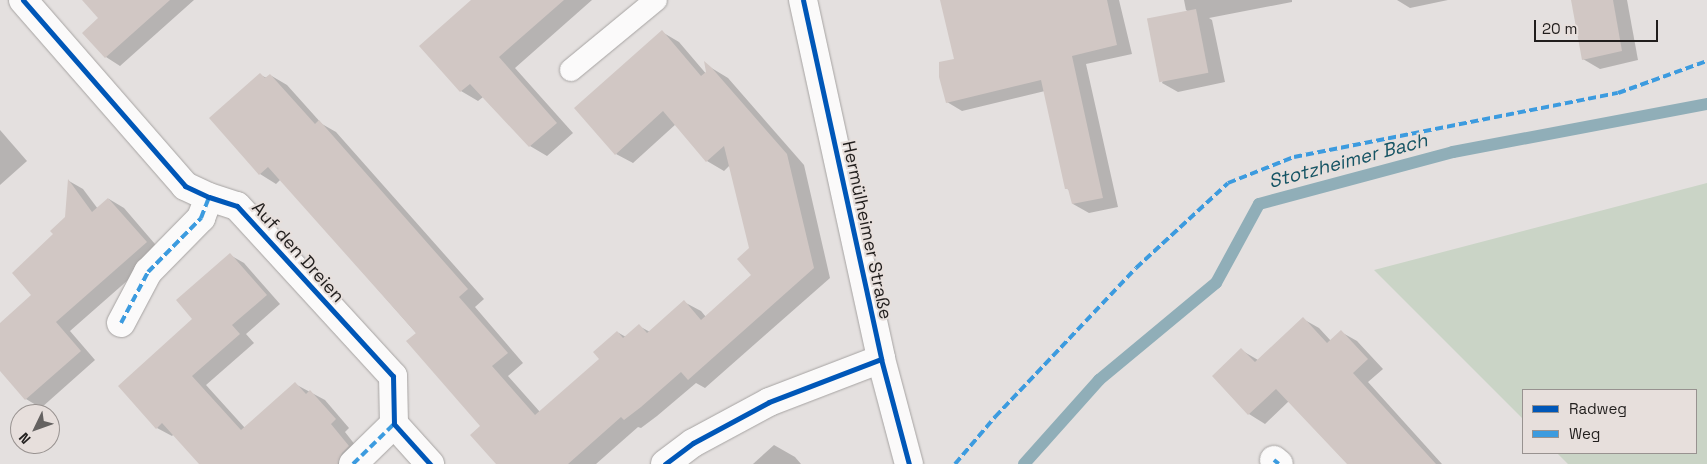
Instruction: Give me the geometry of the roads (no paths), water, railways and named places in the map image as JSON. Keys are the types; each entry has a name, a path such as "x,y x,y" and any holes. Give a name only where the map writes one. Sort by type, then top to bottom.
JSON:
{"street":[{"name":"Auf den Dreien","path":"24,0 186,186 209,197 237,206 393,376 394,424"},
{"name":"Hermülheimer Straße","path":"803,0 881,359 909,464"},
{"path":"121,322 148,272 201,218 209,197"},
{"path":"666,464 693,443 769,402 881,359"},
{"path":"353,464 394,424 430,464"}],"lane":[{"path":"571,70 656,0"}],"waterway":[{"name":"Stotzheimer Bach","path":"1024,464 1099,380 1216,283 1259,204 1453,152 1707,104"}]}
